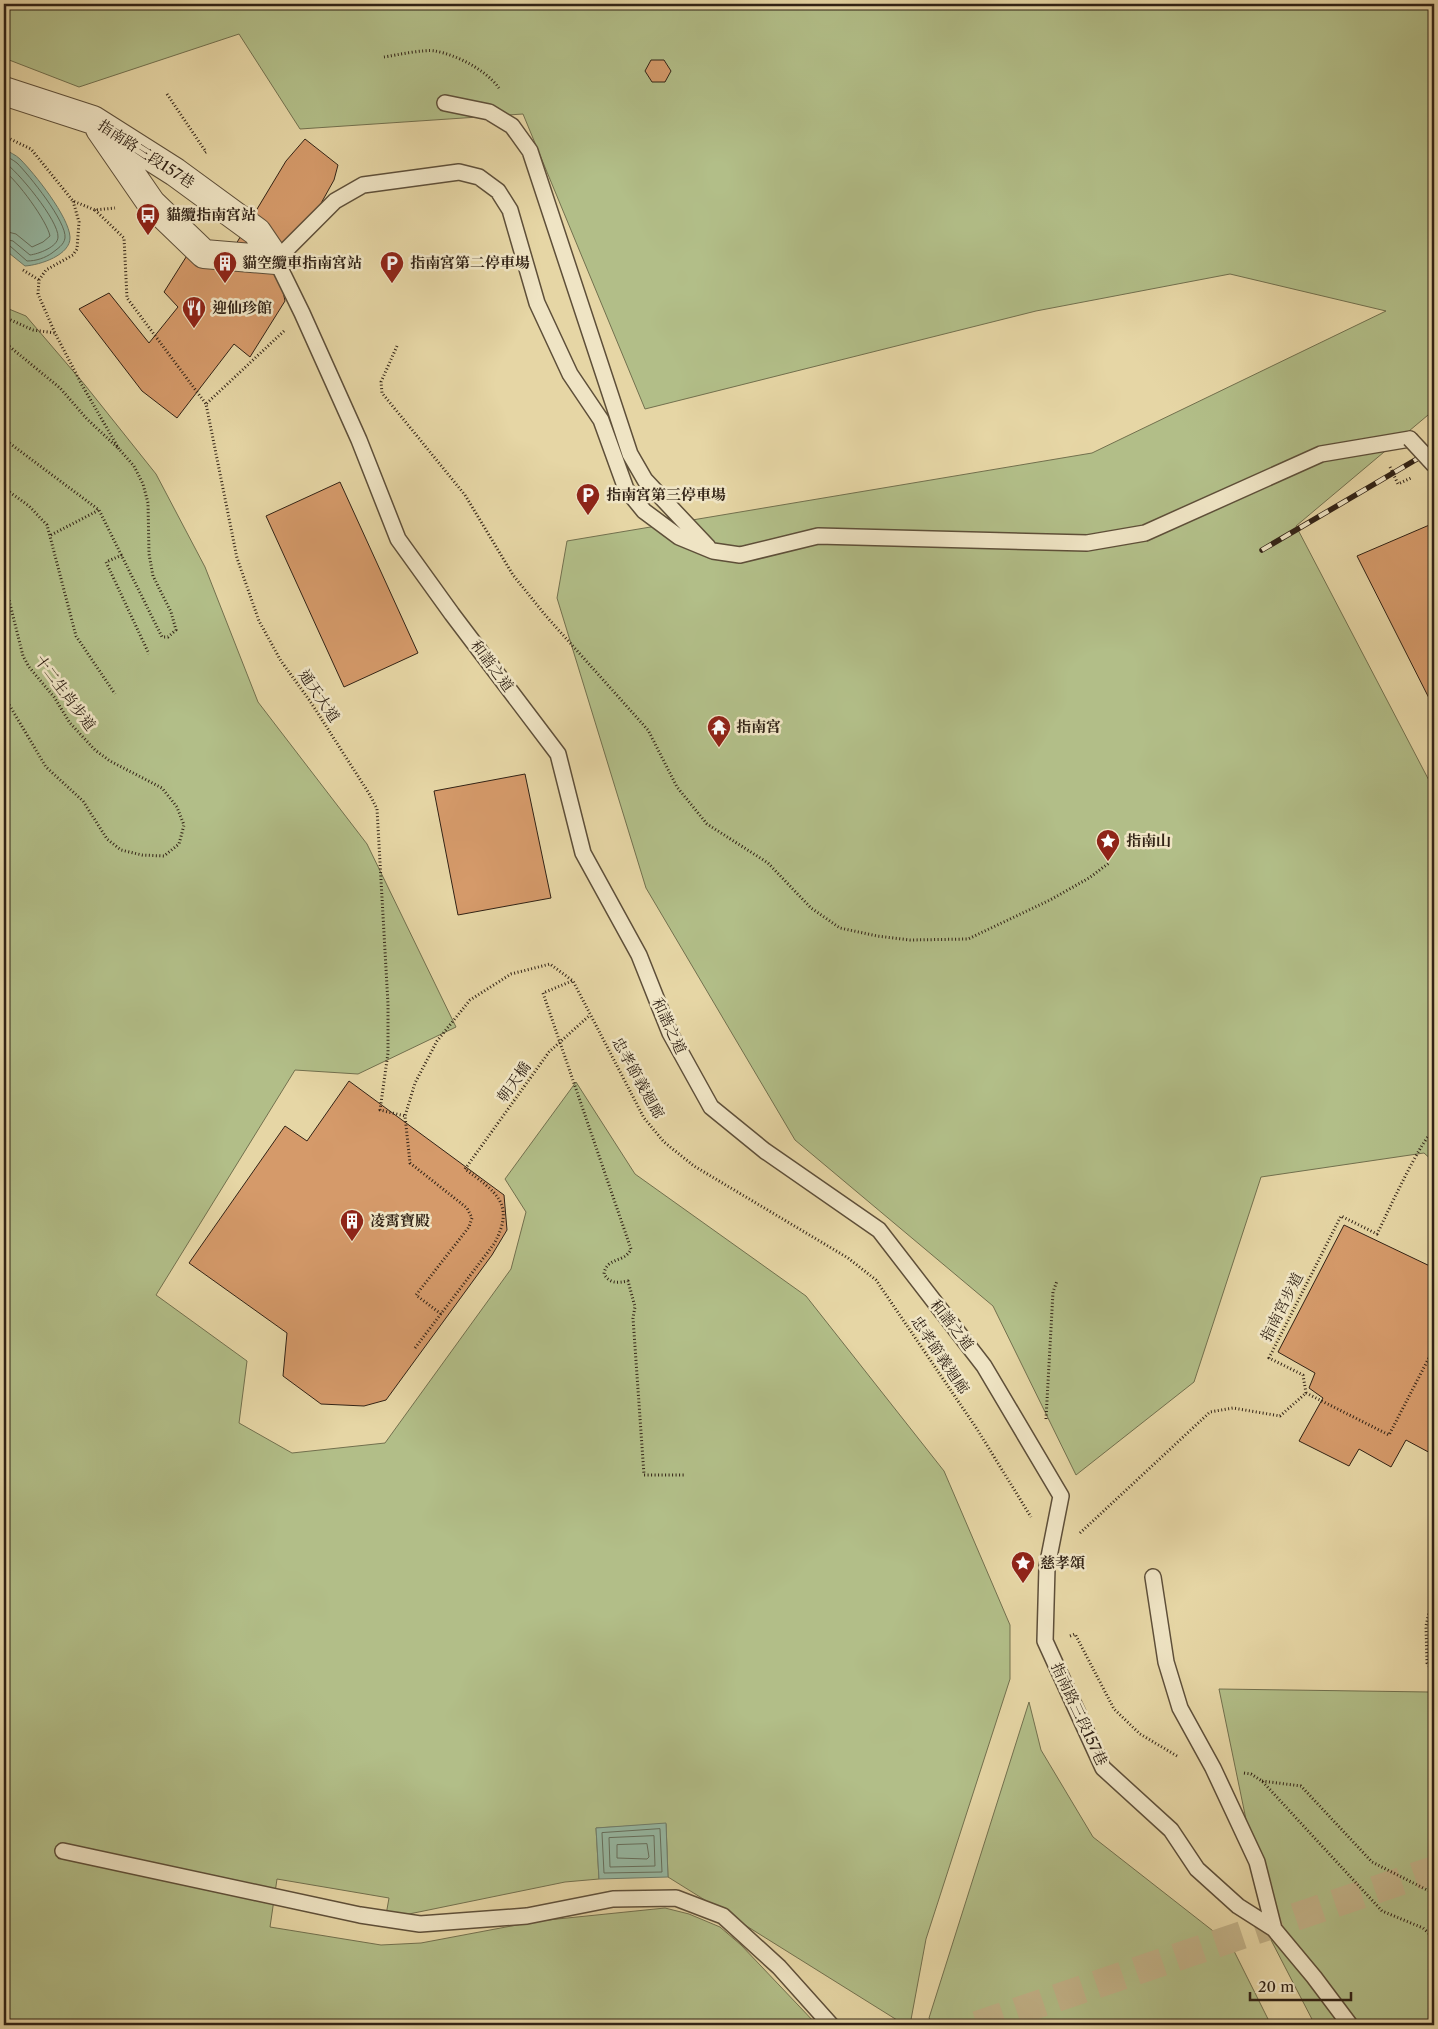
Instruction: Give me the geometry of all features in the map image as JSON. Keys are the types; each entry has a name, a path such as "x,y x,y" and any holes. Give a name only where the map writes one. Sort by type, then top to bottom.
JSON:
{"street":[{"name":"指南路三段157巷","path":"4,91 93,120 175,172 257,232 276,260"},
{"path":"93,120 151,203 204,254 276,260"}],"lane":[{"path":"445,104 489,112 512,126 530,151 630,454 645,480 713,551"},
{"path":"276,260 334,202 363,186 458,172 480,178 498,191 510,210 537,303 570,374 601,420 626,489 644,511 679,537 713,551 740,555 818,536 1087,543 1145,533 1321,454 1410,440 1434,465"},
{"name":"指南路三段157巷","path":"276,260 359,440"},
{"name":"和諧之道","path":"359,440 398,539 558,754 583,854 639,955 670,1033 711,1106 765,1151 879,1230 984,1366 1061,1496 1052,1543"},
{"name":"指南路三段157巷","path":"1052,1543 1047,1567 1045,1642 1102,1768 1171,1830 1197,1869 1238,1906 1274,1929 1314,1977 1350,2025"},
{"path":"1153,1577 1166,1662 1180,1708 1213,1768 1257,1862 1274,1929"},
{"path":"63,1852 360,1915 420,1924 527,1916 613,1899 676,1898 723,1916 779,1967 831,2025"}],"path":[{"path":"384,57 434,51 467,62 491,78 503,93 512,126"},
{"path":"167,94 206,152 175,172"},
{"path":"4,136 31,149 73,200 79,222 77,249 73,255 46,270 39,280 38,294 55,333 118,449"},
{"path":"73,200 96,210 124,238 127,298 206,404 302,313"},
{"path":"96,210 151,203"},
{"path":"23,270 39,280"},
{"path":"4,316 33,330 55,333"},
{"path":"4,342 60,388 87,419 134,466 143,484 148,503 149,554 153,576 171,612 176,630 168,637 162,637 99,510 4,439"},
{"path":"397,346 381,382 382,393 465,495 513,575 546,616 648,730 677,786 707,824 768,863 811,908 840,928 877,936 910,940 968,939 1050,900 1089,878 1109,863"},
{"name":"通天大道","path":"206,404 237,558 259,622 281,661 315,708 377,809 388,1004 388,1053 380,1110 405,1116"},
{"path":"4,488 29,506 47,525 76,636 115,694"},
{"path":"51,535 99,510"},
{"path":"122,555 106,562 149,654"},
{"name":"十二生肖步道","path":"4,580 23,656 29,667 54,697 70,723 95,750 110,761 162,788 177,807 184,825 179,844 164,856 142,855 121,850 107,839 83,801 46,767 4,696"},
{"path":"415,1348 441,1314 416,1295 469,1227 472,1218 467,1208 410,1163 405,1116 414,1083 436,1041 470,1000 511,974 550,964 573,981"},
{"path":"573,981 543,993 631,1249 624,1258 608,1263 604,1268 604,1274 612,1282 628,1281 635,1307 633,1318 644,1476 685,1475"},
{"name":"忠孝節義迴廊","path":"573,981 644,1118 664,1142 694,1166 848,1258 876,1280 977,1429 1043,1537 1052,1543"},
{"name":"朝天橋","path":"441,1314 494,1244 503,1229 504,1213 500,1200 490,1188 465,1170 549,1052 590,1015"},
{"name":"指南宮步道","path":"1306,1393 1303,1375 1269,1358 1341,1216 1377,1234 1420,1149 1434,1130"},
{"path":"1044,1467 1052,1292 1057,1281"},
{"path":"1052,1543 1070,1542 1210,1412 1233,1408 1280,1416 1306,1393 1389,1435 1434,1348"},
{"path":"1434,1590 1426,1626 1427,1663 1434,1673"},
{"path":"1045,1642 1075,1634 1114,1709 1140,1734 1173,1755 1213,1768 1251,1774 1262,1781 1382,1911 1422,1928 1434,1938"},
{"path":"1262,1781 1301,1786 1372,1862 1429,1891 1434,1891"}],"green space":[{"path":"4,4 1434,4 1434,410 1296,526 1434,790 1434,1162 1424,1153 1261,1177 1194,1382 1076,1475 993,1306 795,1140 646,888 557,598 567,541 1092,453 1386,311 1230,274 1036,311 645,409 523,114 300,129 239,34 79,87 4,58"},
{"path":"4,307 26,316 85,385 156,474 205,567 258,702 367,844 456,1027 358,1074 295,1070 156,1295 247,1361 239,1423 292,1453 385,1443 511,1269 526,1212 505,1179 576,1082 635,1174 806,1296 944,1471 1010,1625 1010,1679 926,1939 910,2025 905,2025 668,1877 666,1824 596,1828 599,1879 565,1882 409,1914 386,1915 389,1898 277,1879 270,1927 381,1945 421,1943 538,1921 665,1908 689,1914 720,1927 741,1945 817,2025 4,2025"},
{"path":"1434,1653 1434,2025 1315,2025 1271,1940 1219,1689 1429,1692"},
{"path":"1029,1702 1041,1750 1093,1837 1231,1945 1271,2025 933,2025 929,2018"}],"water":[{"path":"4,149 18,158 34,175 58,207 68,229 70,237 66,249 54,258 38,264 25,266 4,249"},
{"path":"666,1823 668,1877 599,1879 596,1828"}],"building":[{"path":"651,60 664,60 671,71 665,82 652,82 645,71"},
{"name":"貓空纜車指南宮站","path":"305,139 338,165 334,180 280,277 285,301 250,357 234,344 177,418 142,391 79,309 109,293 149,343 178,307 164,292 200,235 220,246 236,244 286,161"},
{"path":"340,482 418,653 344,687 266,516"},
{"path":"1434,523 1434,708 1357,556"},
{"path":"525,774 551,898 458,915 434,791"},
{"name":"凌霄寶殿","path":"349,1081 504,1195 507,1230 492,1255 386,1400 364,1406 321,1404 283,1376 287,1333 189,1263 285,1126 307,1141"},
{"path":"1344,1225 1434,1268 1434,1455 1406,1440 1391,1467 1359,1449 1349,1466 1299,1441 1323,1398 1309,1388 1315,1373 1278,1352"}],"tunnel":[{"path":"977,2025 1434,1870"}],"railway":[{"path":"1262,550 1434,449"}],"place":[{"name":"貓纜指南宮站","path":"148,236"},
{"name":"貓空纜車指南宮站","path":"225,284"},
{"name":"指南宮第二停車場","path":"392,284"},
{"name":"迎仙珍館","path":"194,329"},
{"name":"指南宮第三停車場","path":"588,516"},
{"name":"指南宮","path":"719,748"},
{"name":"指南山","path":"1108,862"},
{"name":"凌霄寶殿","path":"352,1242"},
{"name":"慈孝頌","path":"1023,1584"}]}
